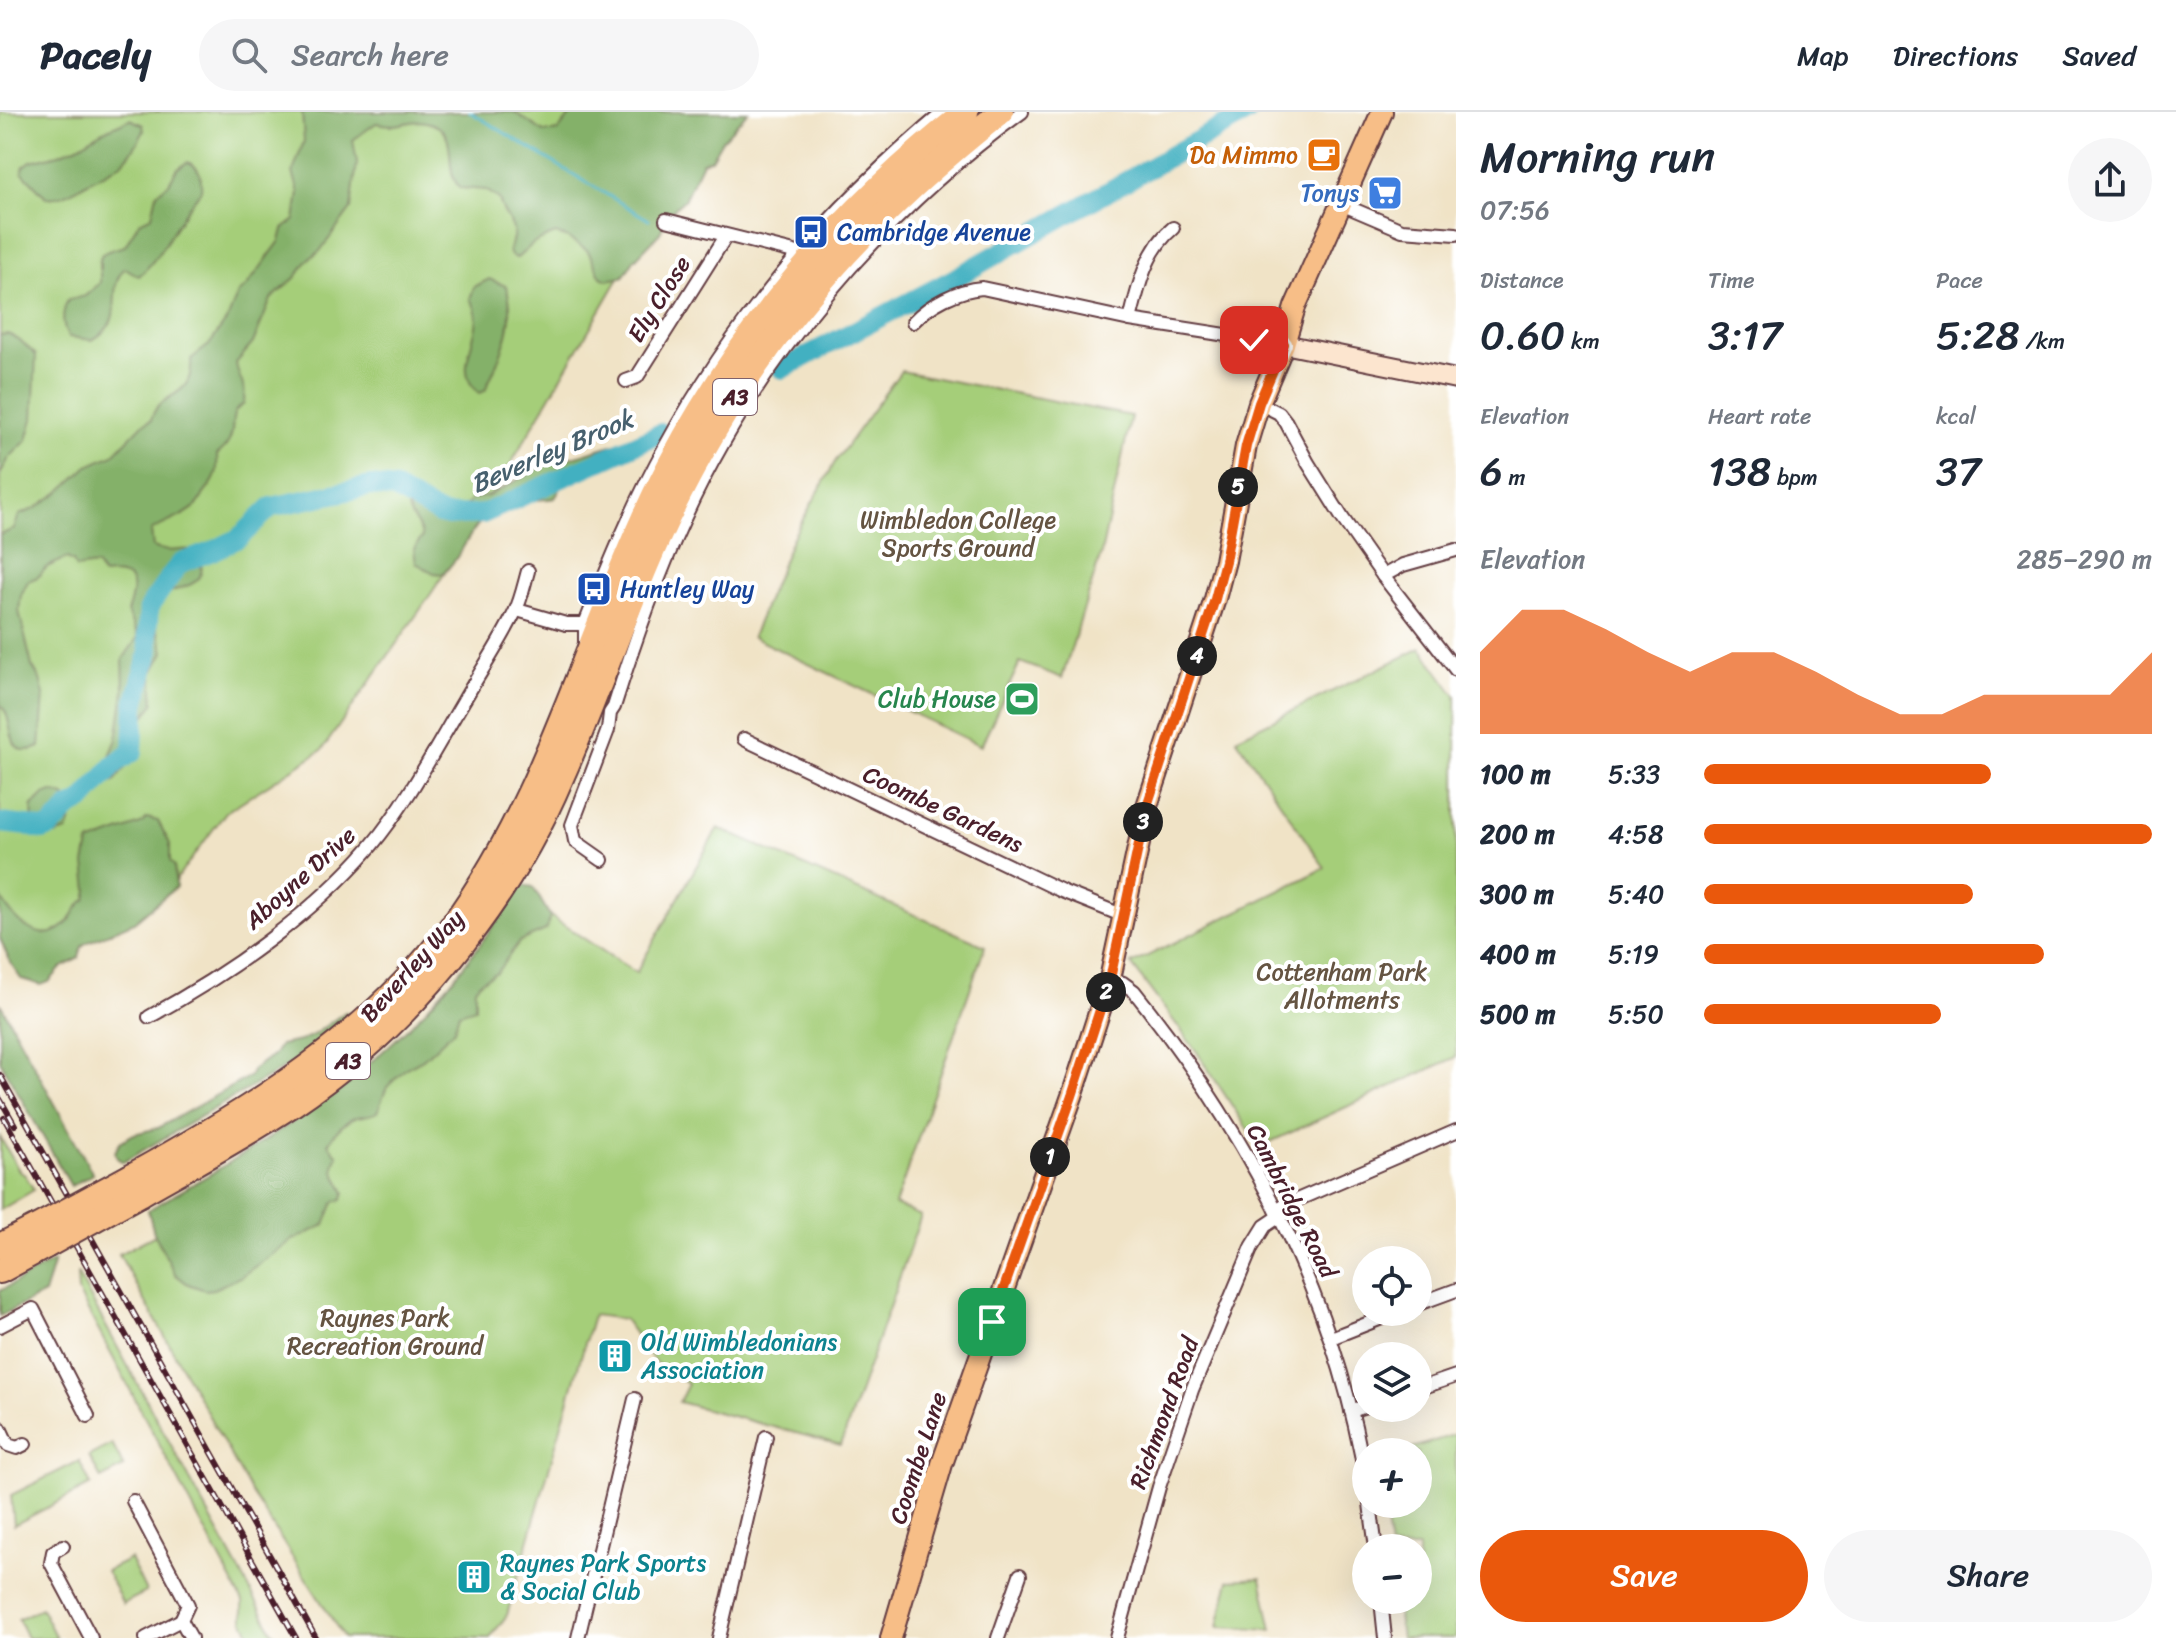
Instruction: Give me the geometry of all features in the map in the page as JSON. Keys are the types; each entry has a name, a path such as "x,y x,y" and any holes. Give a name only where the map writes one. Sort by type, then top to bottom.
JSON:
{"highway":[{"name":"Beverley Way","path":"135,1185 282,1086 380,1007 450,929 494,863 520,814 637,532 661,481 734,359 781,296 841,228 892,175 966,112"},
{"name":"Beverley Way","path":"0,1271 41,1236 293,1103 331,1076 414,1000 465,940 533,837 572,752 656,544 681,491 746,378 804,299 856,241 942,159 1001,112"},
{"name":"Beverley Way","path":"0,1246 41,1236"}],"main road":[{"name":"Coombe Lane","path":"891,1638 942,1464 1110,979 1147,806 1222,574 1246,446 1259,403 1284,344 1295,307 1382,112"}],"street":[{"name":"Beverley Way","path":"587,658 585,624 639,498 693,398 752,312 798,253 900,149 944,112"},
{"name":"Beverley Way","path":"572,752 587,736 594,722 614,707 652,594 684,517 761,383 800,328 883,233 926,191 1022,112"},
{"path":"1341,204 1402,230 1456,234"},
{"path":"666,220 798,253"},
{"path":"1130,320 1155,246 1173,228"},
{"name":"Ely Close","path":"626,381 637,377 726,236"},
{"path":"913,322 922,312 958,293 982,288 1130,320 1284,344 1456,379"},
{"path":"1259,403 1279,413 1286,422 1308,463 1383,576 1456,670"},
{"path":"1383,576 1403,565 1456,550"},
{"name":"Aboyne Drive","path":"149,1017 195,991 265,942 340,878 369,847 393,818 423,770 517,610 528,571"},
{"path":"517,610 566,624 585,624"},
{"name":"Beverley Way","path":"602,860 575,841 572,825 608,730 610,713"},
{"name":"Coombe Gardens","path":"744,739 1064,892 1124,916"},
{"name":"Cambridge Road","path":"1110,979 1134,991 1184,1058 1226,1120 1278,1212 1307,1274 1331,1338 1357,1438"},
{"path":"1278,1212 1456,1131"},
{"name":"Richmond Road","path":"1117,1638 1155,1501 1192,1390 1252,1247 1278,1212"},
{"path":"1432,1299 1456,1290"},
{"path":"0,1326 33,1309 88,1416"},
{"path":"1331,1338 1361,1326"},
{"path":"1432,1384 1456,1376"},
{"path":"578,1638 635,1399"},
{"path":"0,1428 8,1445 17,1448 25,1444"},
{"path":"719,1638 766,1437"},
{"path":"133,1501 188,1605 181,1620 146,1638"},
{"path":"63,1546 53,1552 51,1563 91,1638"},
{"path":"998,1638 1020,1575"},
{"path":"1382,1614 1385,1638"},
{"path":"181,1620 191,1638"}],"green space":[{"path":"0,112 743,112 702,158 653,226 615,285 465,543 322,750 226,812 164,896 97,937 0,936"},
{"path":"302,112 514,112 544,132 552,132 558,131 573,112 748,112 722,140 711,159 702,162 684,200 669,213 660,233 634,260 623,277 607,280 601,277 588,251 555,234 534,243 517,258 511,256 513,228 499,199 486,190 460,188 454,179 448,141 438,126 422,121 395,125 376,123 353,140 357,163 351,209 320,251 271,299 253,343 236,363 244,390 244,404 235,411 232,434 225,448 217,455 213,482 192,510 151,531 153,547 197,551 201,575 196,581 172,591 157,602 154,614 164,652 152,674 154,704 137,725 141,748 114,782 100,785 95,782 95,777 107,763 117,739 124,691 123,659 138,637 127,612 133,587 131,582 122,575 103,575 96,565 76,568 73,561 67,558 47,567 38,577 28,581 21,595 19,611 32,666 40,679 44,695 40,747 20,749 15,744 0,704 0,535 14,529 19,515 61,491 88,466 113,455 143,424 151,420 161,403 187,382 191,359 209,345 228,318 238,293 246,287 280,241 283,229 295,220 299,193 293,172 304,141"},
{"path":"130,119 143,125 144,131 127,157 115,168 68,193 46,197 22,172 31,161 59,154"},
{"path":"188,162 200,174 201,191 148,267 139,276 125,268 116,286 110,323 103,332 92,340 69,337 63,318 68,300 85,296 100,283 103,253 125,246 139,222 152,216 157,193 169,183 177,169"},
{"path":"489,279 506,286 509,327 485,391 479,393 470,382 467,371 476,322 476,310 470,299 474,287"},
{"path":"9,334 36,355 33,419 27,440 9,458 0,475 0,335"},
{"name":"Wimbledon College Sports Ground","path":"901,371 1131,416 1101,554 1062,678 1020,662 981,746 752,637 792,539 835,462"},
{"path":"661,430 656,438 566,480 555,498 531,500 500,515 485,517 442,574 416,563 414,549 422,537 408,509 410,498 459,509 471,499 488,496 543,466"},
{"name":"Cottenham Park Allotments","path":"1421,648 1456,696 1456,1057 1259,1147 1197,1052 1131,964 1325,868 1236,738"},
{"path":"52,792 65,796 71,821 67,831 56,835 39,835 33,823 32,807"},
{"path":"147,818 158,821 170,844 176,887 134,922 86,943 79,958 61,968 49,982 41,985 21,979 0,938 0,896 19,922 28,928 37,932 57,931 86,899 85,864 89,843 141,824"},
{"name":"Raynes Park Recreation Ground","path":"718,828 985,946 895,1205 921,1216 841,1445 679,1402 688,1384 656,1363 624,1319 593,1315 507,1615 490,1638 344,1638 251,1492 119,1254 270,1175 535,906 636,973"},
{"path":"522,885 533,887 550,916 546,930 520,941 497,972 481,981 475,988 475,1008 459,1013 454,1030 387,1087 377,1112 352,1119 334,1135 328,1144 338,1155 334,1171 345,1193 342,1200 334,1202 325,1225 293,1240 240,1277 214,1289 205,1290 188,1284 175,1274 154,1233 148,1210 271,1137 346,1083 381,1053 459,972"},
{"path":"0,1003 93,1174 71,1186 0,1061"},
{"path":"345,1012 349,1013 347,1020 289,1065 123,1162 117,1158 115,1152 120,1142 134,1134 158,1128 250,1076 252,1070 274,1054 280,1045 313,1035"},
{"path":"0,1137 34,1190 0,1210"},
{"path":"54,1261 44,1294 0,1316 0,1291"},
{"path":"77,1273 276,1638 253,1638 243,1620 243,1602 78,1292"},
{"path":"1456,1434 1456,1638 1401,1638 1398,1614 1432,1614 1432,1534 1388,1534 1385,1518 1432,1518 1432,1442"},
{"path":"112,1444 124,1467 101,1479 89,1456"},
{"path":"79,1461 91,1485 14,1525 11,1495"},
{"path":"130,1559 146,1592 123,1604 106,1571"},
{"path":"1261,1578 1272,1630 1218,1627 1229,1580"},
{"path":"41,1608 56,1638 27,1638 18,1619"}],"waterway":[{"path":"470,112 649,220"},
{"name":"Beverley Brook","path":"782,369 955,278 1248,112"},
{"name":"Beverley Brook","path":"0,823 43,830 51,827 69,808 82,801 116,763 133,752 135,705 149,651 149,607 181,563 239,538 271,507 371,486 395,489 439,514 483,514 661,433"}],"railway":[{"path":"0,1075 316,1638"},
{"path":"0,1099 15,1125"},
{"path":"4,1118 296,1638"}],"place":[{"name":"Da Mimmo","path":"1324,155"},
{"name":"Tonys","path":"1385,193"},
{"name":"Cambridge Avenue","path":"811,232"},
{"name":"Huntley Way","path":"594,589"},
{"name":"Club House","path":"1022,699"},
{"name":"Old Wimbledonians Association","path":"615,1356"},
{"name":"Raynes Park Sports & Social Club","path":"474,1577"}],"route":[{"path":"992,1322 1110,979 1147,806 1215,599 1246,446 1259,403 1284,344 1254,340"}]}
